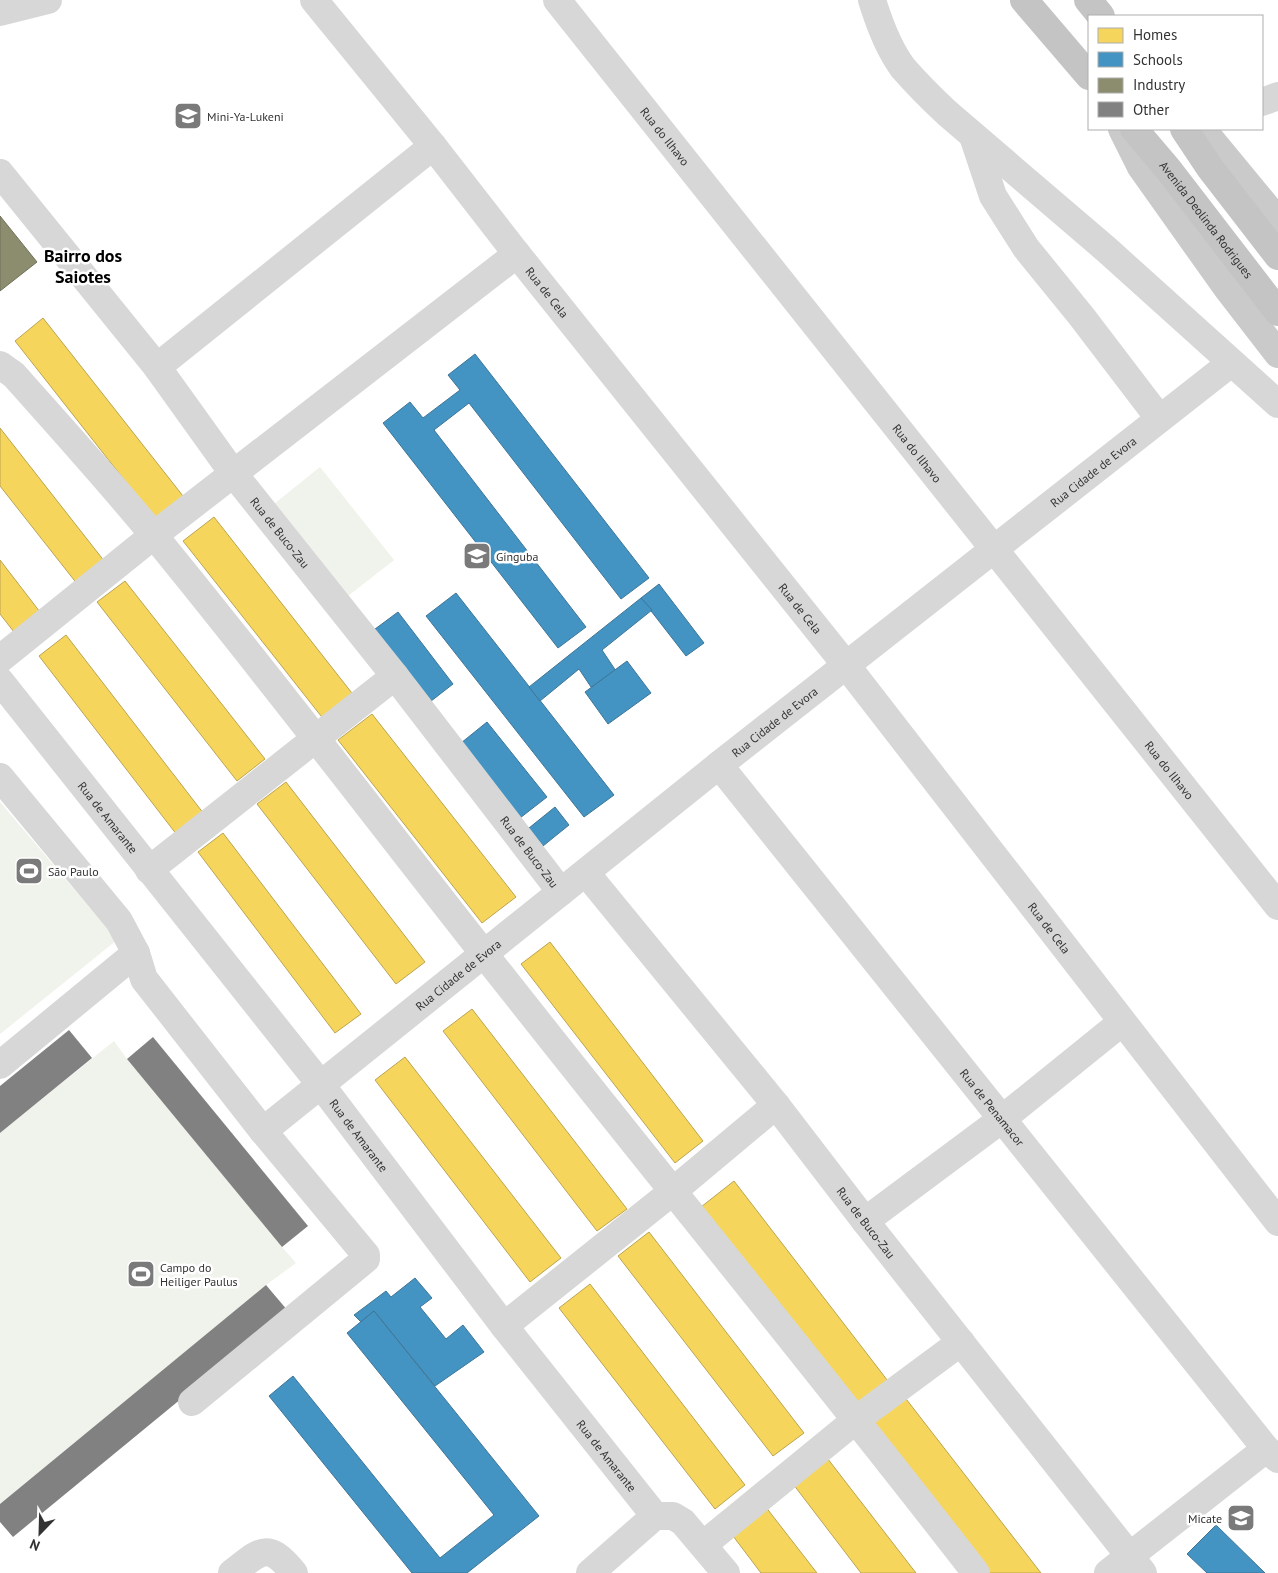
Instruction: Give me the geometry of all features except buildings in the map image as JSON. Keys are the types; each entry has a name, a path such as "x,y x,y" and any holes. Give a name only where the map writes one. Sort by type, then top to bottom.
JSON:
{"highway":[{"path":"1024,0 1088,75"},
{"path":"1088,0 1101,15"},
{"name":"Avenida Deolinda Rodrigues","path":"1135,130 1168,168 1278,312"},
{"path":"1185,130 1210,168 1278,256"}],"main road":[{"path":"1123,130 1141,166 1227,288 1278,354"},
{"path":"1203,130 1278,221"}],"street":[{"path":"0,12 48,0"},
{"name":"Rua do Ilhavo","path":"557,0 1278,906"},
{"path":"872,0 885,36 902,66 924,91 973,136 1107,250 1278,404"},
{"name":"Rua de Cela","path":"321,2 517,254 846,666 1278,1222"},
{"path":"1263,102 1278,96"},
{"path":"973,136 993,196 1026,248 1082,317 1159,418"},
{"path":"157,367 433,146"},
{"name":"Rua de Buco-Zau","path":"0,173 157,367 233,473 395,676 561,892"},
{"path":"0,659 233,473 517,254"},
{"name":"Rua Cidade de Evora","path":"263,1131 719,765 1231,363"},
{"path":"0,365 14,375 154,535 317,738 484,955 672,1192 857,1419 976,1573"},
{"path":"150,870 395,676"},
{"name":"Rua de Amarante","path":"0,681 321,1085 504,1326 656,1516"},
{"name":"Rua de Penamacor","path":"719,765 1272,1454"},
{"path":"0,777 119,921 136,953 144,979 263,1131 366,1255 366,1258 192,1402"},
{"name":"Rua de Buco-Zau","path":"586,873 776,1105 1136,1565"},
{"path":"0,1065 136,953"},
{"path":"866,1221 1002,1119 1122,1022"},
{"path":"504,1326 672,1192 776,1105"},
{"path":"703,1545 857,1419 961,1342"},
{"path":"1108,1573 1136,1565 1272,1454"},
{"path":"590,1573 656,1516 673,1516 683,1522 726,1573"},
{"path":"232,1573 260,1552 272,1552 282,1558 294,1573"}],"shaded area":[{"path":"320,467 394,560 348,596 274,504"},
{"name":"São Paulo","path":"0,802 117,940 0,1034"},
{"name":"Campo do Heiliger Paulus","path":"114,1041 296,1263 266,1285 0,1504 0,1133"}],"place":[{"name":"Mini-Ya-Lukeni","path":"188,116"},
{"name":"Ginguba","path":"477,556"},
{"name":"São Paulo","path":"29,871"},
{"name":"Campo do Heiliger Paulus","path":"141,1274"},
{"name":"Micate","path":"1241,1518"}],"district":[{"name":"Bairro dos Saiotes","path":"83,265"}]}
